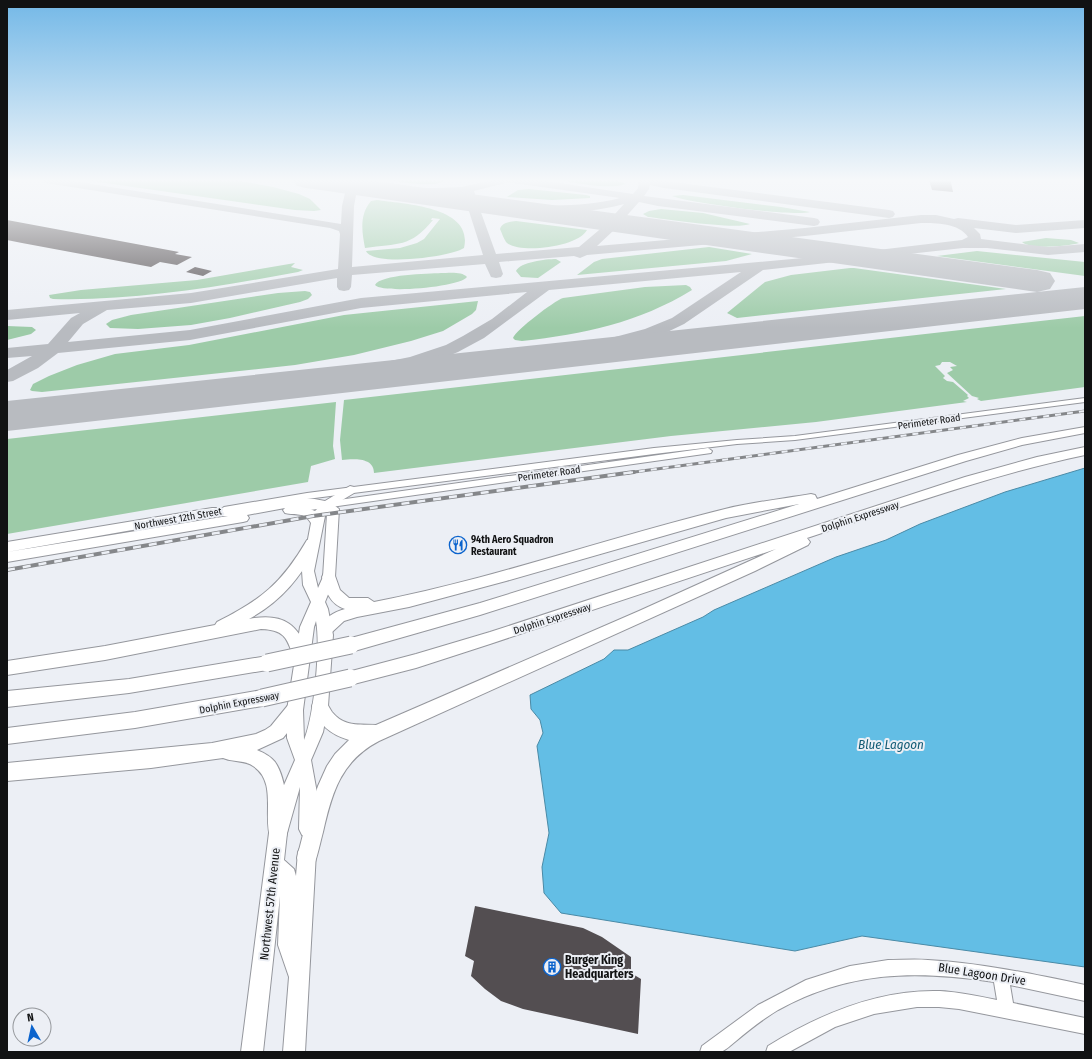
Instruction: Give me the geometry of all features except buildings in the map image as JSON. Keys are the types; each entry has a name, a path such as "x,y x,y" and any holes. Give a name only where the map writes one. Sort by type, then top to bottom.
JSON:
{"highway":[{"path":"7,699 129,686 267,663 351,645 480,609 980,452 1085,430"},
{"name":"Dolphin Expressway","path":"7,736 109,724 207,709 350,678 416,661 991,473 1085,451"},
{"path":"326,628 339,617 347,614 506,576 726,513 862,488"},
{"path":"307,858 321,805 335,768 351,750 376,733 715,584 854,518"},
{"path":"200,635 246,614 272,596 290,578 312,544"},
{"path":"329,577 332,591 342,602 358,605 388,605"},
{"path":"7,668 105,653 250,624 275,624 286,628 296,639 302,658"},
{"path":"320,706 328,719 342,730 356,734 376,733"},
{"path":"7,772 212,752 256,742 271,736 278,732 295,710"},
{"path":"212,752 244,753 258,758 269,768 275,785 278,833"}],"main road":[{"path":"326,504 335,497 350,490"},
{"path":"212,512 240,512 300,502 326,504 332,509 329,577 307,627 295,710 296,738 303,760 309,792 300,980 294,1052"},
{"name":"Northwest 57th Avenue","path":"252,1052 278,833 289,792 315,732 320,706 326,628 309,579 312,544 316,521 326,504"},
{"path":"296,509 312,514 316,521"},
{"name":"Northwest 12th Street","path":"7,557 296,509"},
{"name":"Northwest 12th Street","path":"7,547 212,512"},
{"path":"274,863 287,876 290,887 288,945 300,980"}],"street":[{"name":"Perimeter Road","path":"350,490 654,451 737,442 772,440 1085,400"},
{"name":"Perimeter Road","path":"326,504 742,446 772,440"},
{"name":"Northwest 12th Street","path":"212,512 350,490"},
{"name":"Northwest 12th Street","path":"296,509 326,504"},
{"name":"Blue Lagoon Drive","path":"708,1052 771,1006 793,994 841,976 886,968 912,966 959,969 1085,993"},
{"path":"1000,976 1007,1010"},
{"path":"774,1052 794,1039 830,1021 867,1009 896,1003 939,999 968,1002 1085,1026"}],"green space":[{"path":"424,229 410,240 403,243 365,248 362,230"},
{"path":"432,229 462,229 464,234 464,248 444,255 412,259 382,259 372,256 366,251 400,248 417,243 424,239"},
{"path":"500,229 587,230 582,236 573,241 549,247 524,248 514,246 507,243"},
{"path":"1046,238 1071,240 1079,243 1041,247 1022,242"},
{"path":"709,247 752,254 726,261 577,275 594,262 602,259"},
{"path":"977,251 1085,262 1085,276 937,256"},
{"path":"556,259 561,262 538,278 521,277 516,271 518,268 528,263 540,260"},
{"path":"295,263 291,267 303,270 207,288 114,298 53,299 50,298 49,295 81,290 197,280"},
{"path":"850,268 1006,289 737,318 727,313 765,282 791,275"},
{"path":"416,274 462,274 467,277 461,281 451,284 421,288 392,289 381,288 375,285 379,281 395,277"},
{"path":"686,285 692,290 651,311 631,319 567,335 522,341 515,340 513,338 536,316 563,298 645,287"},
{"path":"310,292 312,295 308,299 300,302 230,318 191,325 138,329 110,328 106,324 112,320 131,315 278,293"},
{"path":"478,301 476,310 472,314 443,331 411,341 354,355 295,365 42,392 30,390 33,384 49,376 77,365 115,354 189,345 344,315"},
{"path":"1085,316 1085,387 981,401 977,399 979,398 972,396 947,373 953,370 950,367 957,366 950,362 942,362 940,365 935,366 945,376 943,378 947,381 953,382 968,395 967,396 969,398 963,401 967,402 816,422 671,436 374,473 371,464 367,462 357,459 342,460 340,440 344,400"},
{"path":"7,326 32,327 36,330 31,334 7,340"},
{"path":"336,402 333,446 335,459 311,466 308,482 7,534 7,439"}],"water":[{"name":"Blue Lagoon","path":"1085,468 1085,967 862,936 795,951 561,913 544,893 542,867 549,833 537,746 543,733 540,720 531,709 530,695 604,659 614,650 628,650 703,617 714,610 836,557 886,540 920,524 1005,492"}],"taxiway":[{"path":"344,229 346,233"},
{"path":"345,272 347,229"},
{"path":"481,229 491,259"},
{"path":"583,251 607,229"},
{"path":"583,251 828,229"},
{"path":"963,244 970,242 975,238 974,234 968,229"},
{"path":"971,242 1048,251 1085,248"},
{"path":"53,348 190,335 361,303 836,259 963,244"},
{"path":"963,244 986,244"},
{"path":"491,259 583,251"},
{"path":"580,254 583,251"},
{"path":"345,272 491,259"},
{"path":"491,259 496,274"},
{"path":"440,369 596,347 651,333 678,321 757,268"},
{"path":"7,315 191,298 345,272"},
{"path":"344,287 345,272"},
{"path":"208,394 379,369 416,361 435,355 478,335 544,287"},
{"path":"53,348 77,321 100,309"},
{"path":"7,353 53,348"},
{"path":"7,377 32,364 53,348"},
{"path":"7,414 26,414"}],"runway":[{"path":"664,229 1037,281"},
{"path":"7,416 1085,298"}],"railway":[{"path":"627,473 1085,411"},
{"path":"7,570 313,516 634,472"}],"place":[{"name":"94th Aero Squadron Restaurant","path":"458,545"},
{"name":"Burger King Headquarters","path":"552,967"}]}
